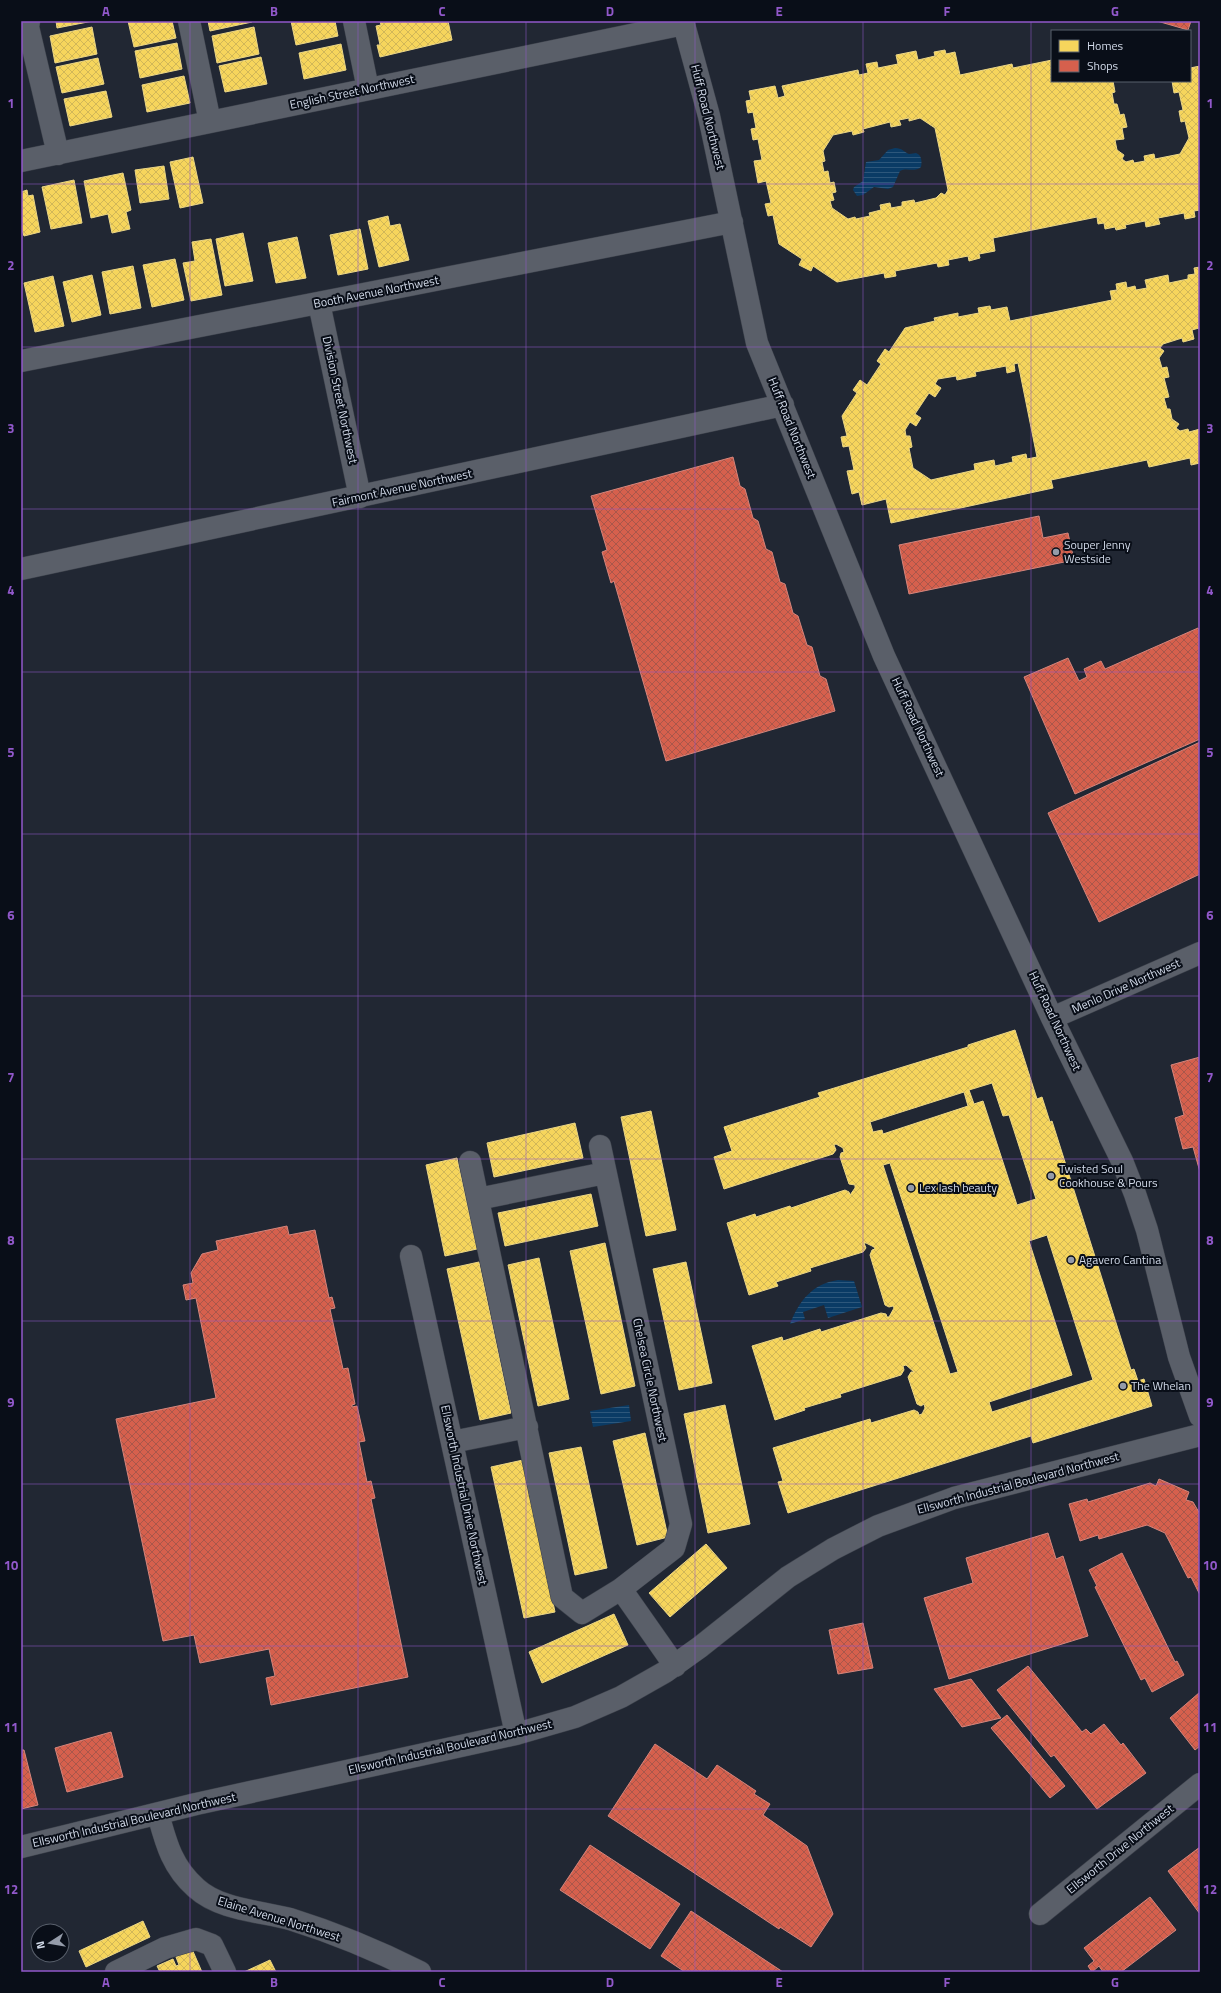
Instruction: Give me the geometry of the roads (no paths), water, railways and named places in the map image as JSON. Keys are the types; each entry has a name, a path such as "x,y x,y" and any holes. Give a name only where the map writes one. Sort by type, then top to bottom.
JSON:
{"street":[{"path":"29,21 28,27 58,154"},
{"path":"189,21 210,122"},
{"path":"354,21 368,89"},
{"name":"English Street Northwest","path":"21,162 684,22"},
{"name":"Huff Road Northwest","path":"684,22 709,116 757,343 884,656 1052,1018 1122,1161 1135,1194 1146,1230 1178,1357 1200,1416"},
{"name":"Booth Avenue Northwest","path":"21,361 732,222"},
{"name":"Division Street Northwest","path":"319,303 360,497"},
{"name":"Fairmont Avenue Northwest","path":"21,569 783,405"},
{"name":"Menlo Drive Northwest","path":"1052,1018 1200,953"},
{"name":"Chelsea Circle Northwest","path":"470,1162 562,1597 582,1613 621,1589 674,1548 682,1524 600,1146"},
{"path":"478,1198 605,1173"},
{"name":"Ellsworth Industrial Drive Northwest","path":"411,1256 516,1734"},
{"path":"452,1442 527,1427"},
{"name":"Ellsworth Industrial Boulevard Northwest","path":"21,1847 158,1814 516,1734 575,1717 621,1697 674,1666 788,1577 833,1548 878,1526 954,1498 1200,1435"},
{"path":"621,1589 674,1666"},
{"name":"Ellsworth Drive Northwest","path":"1040,1914 1200,1784"},
{"name":"Elaine Avenue Northwest","path":"158,1814 169,1854 182,1874 196,1889 225,1904 290,1919 373,1948 420,1972"},
{"path":"116,1972 165,1948 196,1939 212,1945 225,1972"}],"water":[{"path":"895,148 901,149 909,154 918,154 921,159 921,167 916,170 900,171 893,187 888,189 874,187 863,195 857,196 853,190 854,187 863,181 866,162 879,160 888,150"},
{"path":"838,1280 854,1281 862,1307 828,1318 824,1305 803,1312 805,1319 790,1324 802,1301 808,1295 821,1285"},
{"path":"629,1405 631,1421 593,1427 590,1411"}],"place":[{"name":"Souper Jenny Westside","path":"1056,552"},
{"name":"Twisted Soul Cookhouse & Pours","path":"1051,1176"},
{"name":"Lex lash beauty","path":"911,1188"},
{"name":"Agavero Cantina","path":"1071,1260"},
{"name":"The Whelan","path":"1123,1386"}]}
